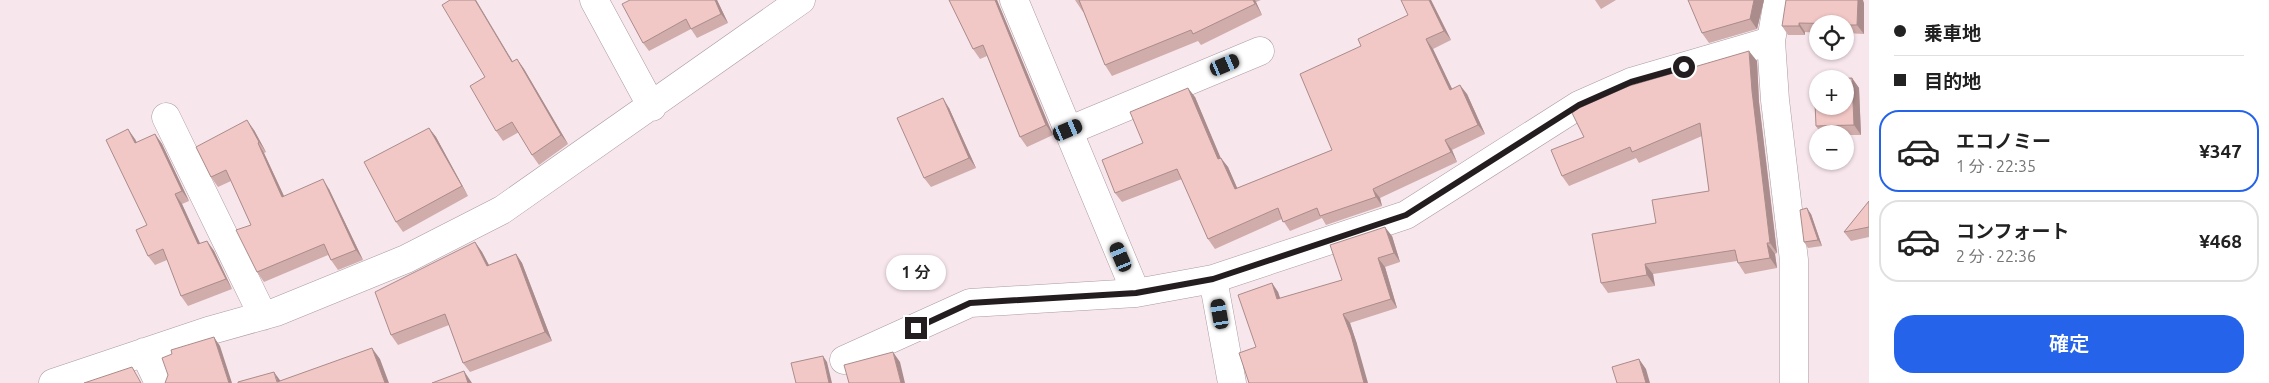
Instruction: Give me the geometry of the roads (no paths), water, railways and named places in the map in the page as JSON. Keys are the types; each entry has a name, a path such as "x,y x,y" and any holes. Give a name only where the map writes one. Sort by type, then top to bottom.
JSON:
{"street":[{"path":"594,0 652,107"},
{"path":"53,383 144,352 263,316 406,259 502,210 652,107 801,0"},
{"path":"1014,0 1136,293"},
{"path":"1778,0 1771,40 1775,100 1794,260 1794,383"},
{"path":"844,360 970,303 1136,293 1213,279 1406,215 1579,105 1631,82 1771,40"},
{"path":"1068,130 1260,51"},
{"path":"166,117 263,316"},
{"path":"1213,279 1232,383"},
{"path":"144,352 159,383"}]}
